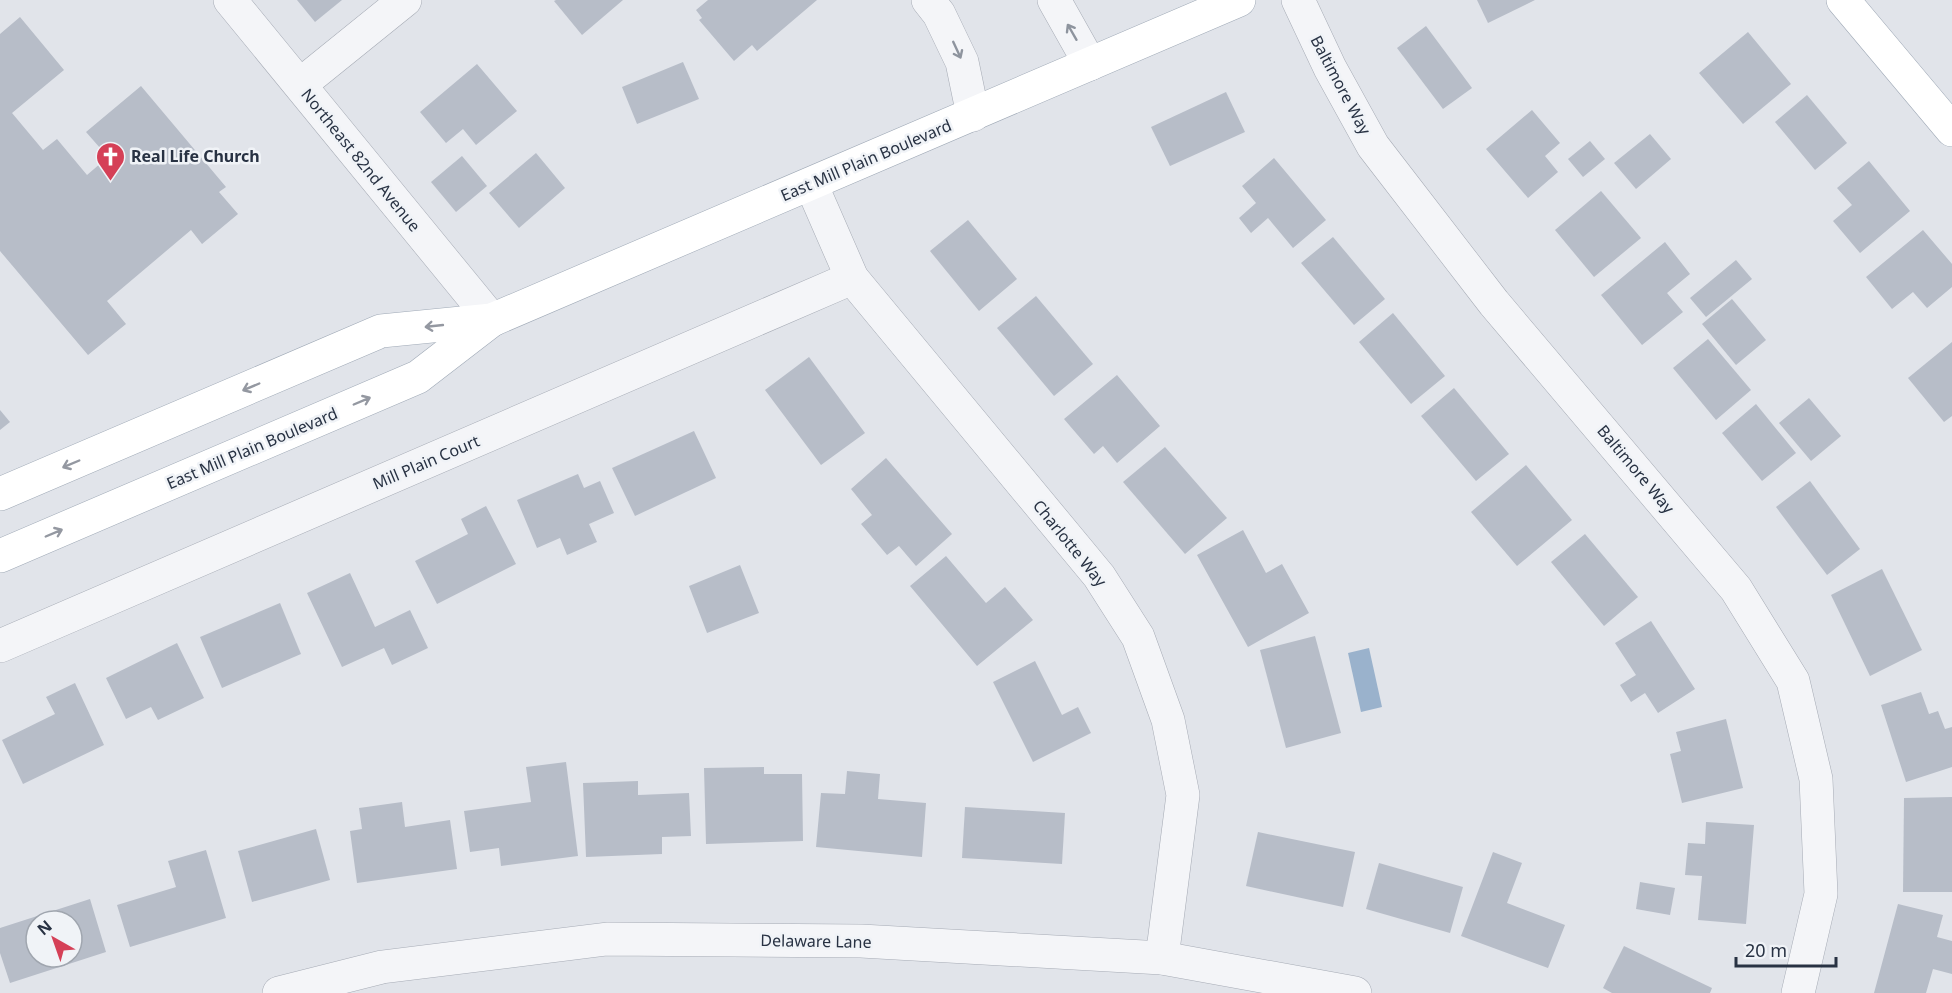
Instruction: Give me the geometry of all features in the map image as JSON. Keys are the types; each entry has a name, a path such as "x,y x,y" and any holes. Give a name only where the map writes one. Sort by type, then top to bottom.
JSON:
{"main road":[{"name":"East Mill Plain Boulevard","path":"0,556 418,377 492,320 1239,0"},
{"path":"1843,0 1952,130"},
{"name":"East Mill Plain Boulevard","path":"0,494 381,331 492,320"}],"street":[{"name":"Northeast 82nd Avenue","path":"230,0 492,320"},
{"path":"301,84 405,0"},
{"path":"928,0 939,14 962,62 973,115"},
{"path":"1054,0 1090,64"},
{"name":"Baltimore Way","path":"1298,0 1330,69 1373,146 1494,303 1736,589 1793,681 1816,779 1821,894 1798,993"},
{"name":"Charlotte Way","path":"811,184 852,278 1099,576 1138,638 1168,720 1183,795 1162,958"},
{"name":"Mill Plain Court","path":"0,646 852,278"},
{"name":"Delaware Lane","path":"279,993 382,967 608,939 861,940 1162,958 1355,993"}],"water":[{"path":"1369,648 1382,707 1361,712 1348,653"}],"building":[{"path":"297,0 342,0 315,22"},
{"path":"623,0 582,35 554,1"},
{"path":"708,0 817,0 757,51 752,45 734,61 699,20 702,18 696,10"},
{"path":"1477,0 1535,0 1488,23"},
{"name":"Real Life Church","path":"20,17 64,70 12,113 43,150 57,139 87,175 108,157 86,132 141,86 226,187 219,192 238,214 202,244 191,230 107,301 126,324 88,355 0,251 0,34"},
{"path":"1426,26 1472,88 1443,109 1397,48"},
{"path":"1748,32 1791,84 1743,124 1699,73"},
{"path":"683,62 699,99 637,124 622,87"},
{"path":"477,64 517,111 476,145 463,129 446,143 420,112"},
{"path":"1226,92 1245,132 1170,166 1151,127"},
{"path":"1807,95 1847,143 1815,170 1775,122"},
{"path":"1532,110 1560,143 1545,156 1558,172 1528,198 1486,149"},
{"path":"1650,134 1671,159 1636,189 1614,163"},
{"path":"1590,141 1605,159 1583,177 1568,159"},
{"path":"536,153 565,188 519,228 489,193"},
{"path":"462,156 487,186 456,212 431,182"},
{"path":"1274,158 1326,220 1293,248 1268,218 1251,233 1239,218 1256,203 1242,186"},
{"path":"1869,161 1910,211 1860,253 1833,221 1852,205 1837,188"},
{"path":"1601,191 1641,238 1594,277 1555,230"},
{"path":"968,220 1017,279 979,311 930,251"},
{"path":"1923,230 1952,264 1952,287 1927,308 1913,292 1892,309 1866,277"},
{"path":"1333,237 1385,299 1354,325 1301,263"},
{"path":"1665,242 1690,274 1667,293 1683,312 1642,345 1601,295"},
{"path":"1736,260 1752,279 1706,317 1690,298"},
{"path":"1036,296 1093,364 1054,396 997,328"},
{"path":"1732,299 1766,340 1736,365 1702,324"},
{"path":"1393,313 1445,376 1411,404 1359,342"},
{"path":"1708,339 1751,390 1716,420 1673,368"},
{"path":"1952,342 1952,416 1944,422 1908,378"},
{"path":"809,357 865,433 821,465 765,390"},
{"path":"1117,375 1160,426 1117,463 1103,446 1094,454 1064,419"},
{"path":"1454,388 1509,454 1476,481 1421,416"},
{"path":"1809,398 1841,436 1811,461 1779,423"},
{"path":"1756,404 1796,453 1762,481 1722,433"},
{"path":"0,410 10,422 0,430"},
{"path":"694,431 716,478 635,516 612,468"},
{"path":"1165,447 1227,518 1185,554 1123,482"},
{"path":"886,458 952,534 916,566 899,546 887,555 861,524 872,515 851,489"},
{"path":"1526,465 1572,520 1517,566 1471,512"},
{"path":"578,474 584,488 600,481 614,513 589,524 597,542 567,555 560,538 537,548 517,500"},
{"path":"1810,481 1860,549 1827,575 1776,507"},
{"path":"486,506 516,564 437,604 415,561 468,534 461,519"},
{"path":"1243,530 1266,573 1282,564 1309,613 1248,647 1197,555"},
{"path":"1585,534 1638,597 1604,626 1551,562"},
{"path":"946,556 986,603 1005,587 1033,620 977,666 910,586"},
{"path":"740,565 759,613 707,633 689,586"},
{"path":"1882,569 1922,650 1870,676 1831,595"},
{"path":"350,573 375,627 410,610 428,648 392,665 384,648 342,667 307,593"},
{"path":"280,603 301,654 222,688 200,637"},
{"path":"1651,621 1695,689 1658,713 1645,693 1631,702 1620,685 1636,675 1615,643"},
{"path":"1315,636 1341,733 1286,748 1260,650"},
{"path":"177,643 204,698 158,720 151,707 126,719 106,678"},
{"path":"1035,661 1062,715 1078,707 1091,733 1033,762 993,682"},
{"path":"75,683 104,745 23,784 2,740 55,714 46,697"},
{"path":"1921,692 1929,714 1938,711 1945,729 1952,727 1952,767 1906,782 1881,705"},
{"path":"1726,719 1743,788 1682,803 1670,754 1681,751 1676,732"},
{"path":"566,762 578,856 501,866 499,848 470,852 464,811 531,802 526,767"},
{"path":"764,767 764,774 802,774 803,841 706,844 704,768"},
{"path":"847,771 880,774 878,799 926,803 922,857 816,847 821,793 845,794"},
{"path":"638,781 638,795 689,793 691,836 662,837 662,854 586,857 583,783"},
{"path":"1952,797 1952,892 1903,892 1904,798"},
{"path":"402,802 405,827 450,820 457,869 357,883 350,831 362,829 359,808"},
{"path":"965,807 1065,813 1062,864 962,858"},
{"path":"1706,822 1754,825 1746,924 1698,920 1702,876 1685,875 1688,843 1705,844"},
{"path":"316,829 330,880 252,902 238,851"},
{"path":"1258,832 1355,852 1343,907 1246,886"},
{"path":"206,850 226,918 130,947 117,905 176,887 168,861"},
{"path":"1493,852 1522,863 1507,903 1565,925 1548,968 1461,936"},
{"path":"1379,863 1463,887 1450,933 1366,909"},
{"path":"1640,882 1675,888 1670,915 1636,909"},
{"path":"90,899 106,952 84,959 84,909 59,909"},
{"path":"1898,904 1943,915 1937,937 1952,941 1952,974 1933,969 1926,993 1874,993"},
{"path":"24,920 24,969 53,969 10,983 0,953 0,928"},
{"path":"1624,946 1712,988 1710,993 1612,993 1603,988"}],"place":[{"name":"Real Life Church","path":"110,182"}]}
